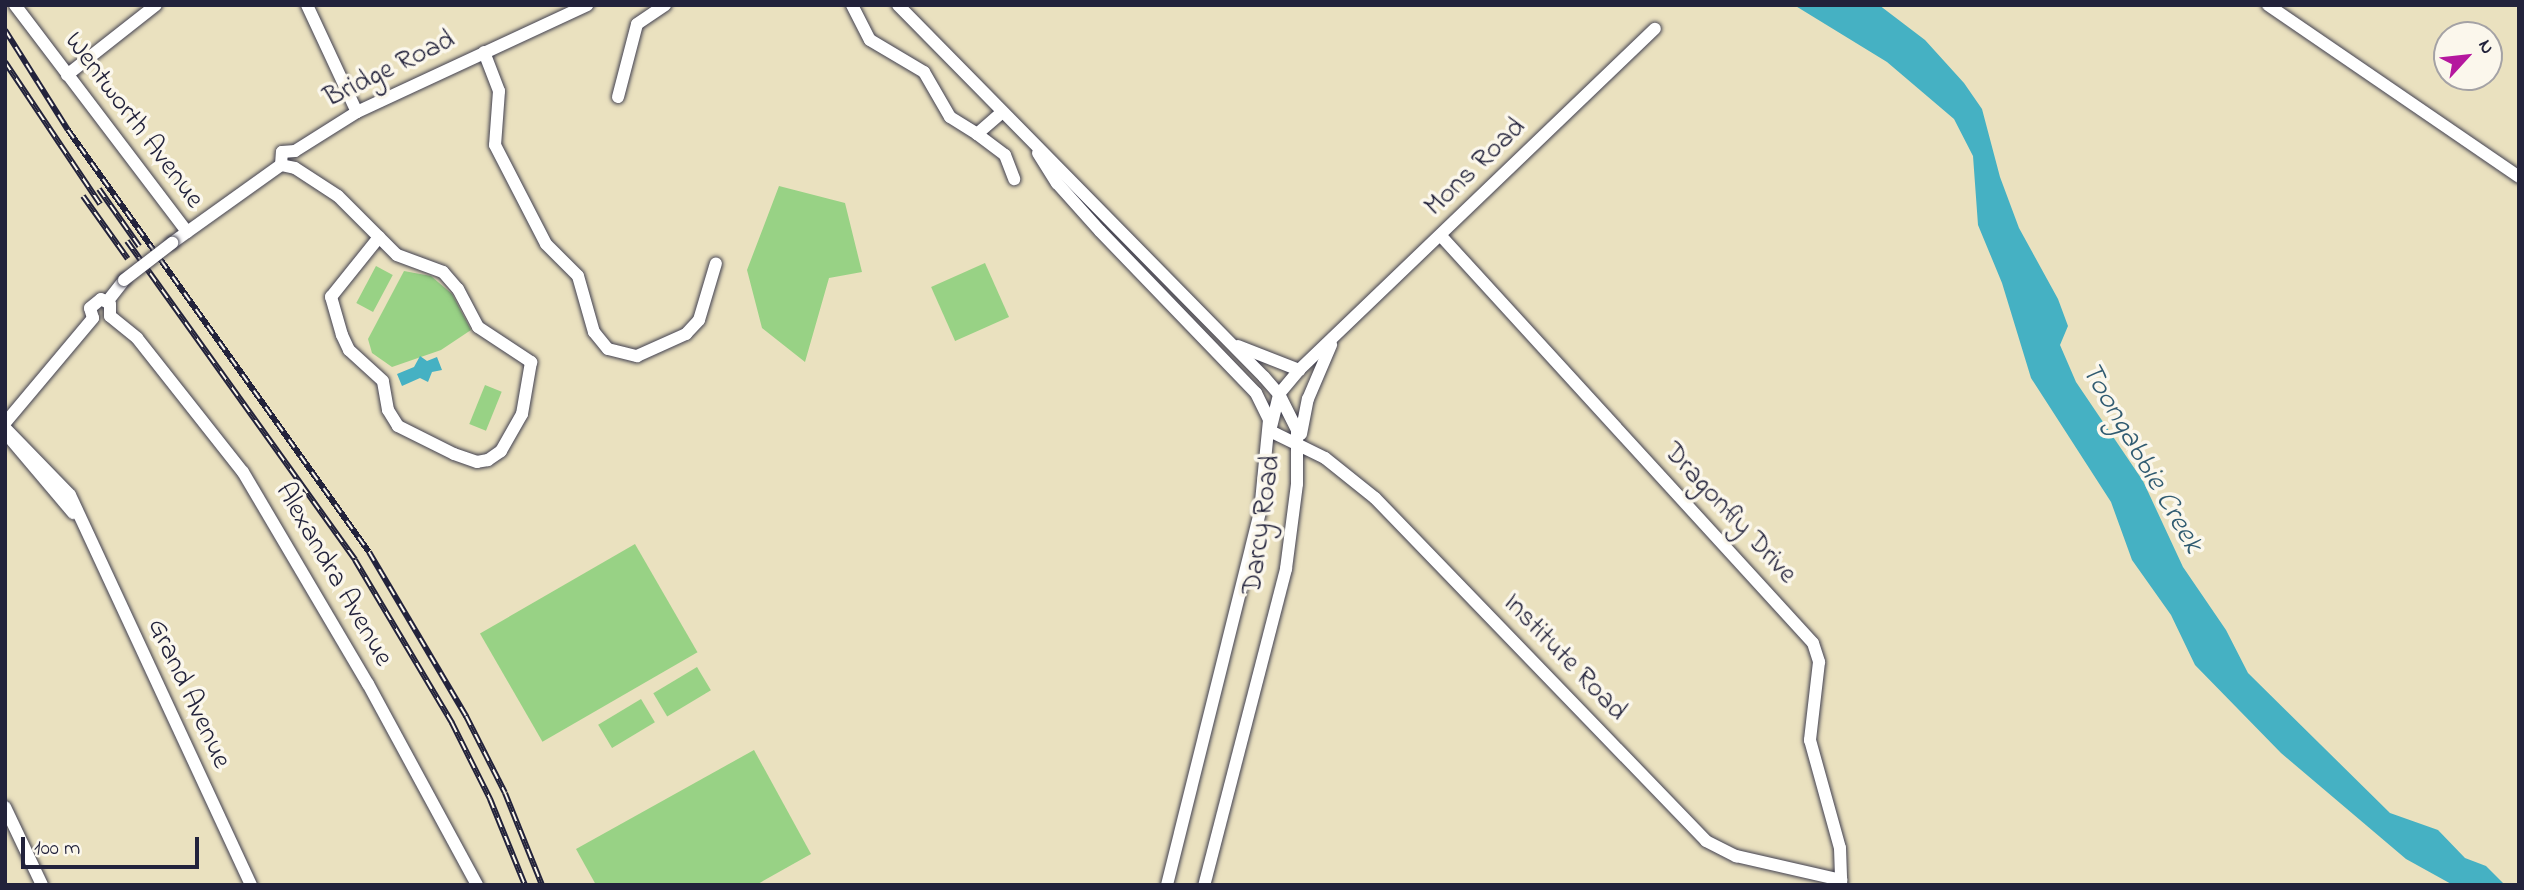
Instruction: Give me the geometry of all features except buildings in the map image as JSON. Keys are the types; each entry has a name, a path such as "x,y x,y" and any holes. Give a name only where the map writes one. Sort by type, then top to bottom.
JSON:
{"street":[{"name":"Wentworth Avenue","path":"15,5 187,232"},
{"path":"67,75 156,5"},
{"path":"307,5 357,112"},
{"name":"Bridge Road","path":"281,165 282,152 295,151 357,112 587,5"},
{"path":"618,97 637,24 665,5"},
{"path":"852,5 870,40 916,64 933,82 950,117 1005,155 1014,179"},
{"name":"Darcy Road","path":"898,5 1032,144 1067,173 1279,394 1299,442 1286,569 1204,885"},
{"path":"2268,5 2519,177"},
{"name":"Mons Road","path":"1270,431 1279,394 1299,370 1332,342 1655,29"},
{"path":"484,52 499,91 495,145 546,244 578,276 594,332 607,349 637,356 685,334 699,320 716,263"},
{"path":"976,134 1002,112"},
{"name":"Darcy Road","path":"1032,144 1057,183 1176,312 1256,393 1270,431 1258,524 1167,885"},
{"path":"295,151 300,160 295,168"},
{"path":"93,318 102,321 110,316 107,302 124,280 172,243 281,165 295,168 338,196 379,237 411,263 443,272 458,289 478,327 531,362 527,399 514,432 488,460 477,462 454,454 398,426 388,411 383,381 349,350 331,298 379,237"},
{"name":"Dragonfly Drive","path":"1441,236 1813,643 1819,662 1810,740 1840,848 1841,882"},
{"path":"1141,251 1172,292 1176,312"},
{"path":"5,422 93,318 94,302 107,302"},
{"name":"Alexandra Avenue","path":"110,316 137,338 243,472 375,696 477,885"},
{"name":"Mons Road","path":"1299,442 1308,399 1332,342"},
{"path":"1231,343 1299,370"},
{"name":"Grand Avenue","path":"5,429 58,478 251,885"},
{"name":"Institute Road","path":"1270,431 1299,442 1375,498 1706,841 1736,856 1841,882"},
{"path":"5,807 42,885"}],"green space":[{"path":"779,186 845,203 862,272 829,278 805,362 762,328 747,270"},
{"path":"985,263 1009,317 955,341 931,287"},
{"path":"376,266 393,275 373,312 356,303"},
{"path":"404,271 431,276 452,294 471,330 441,350 392,367 372,353 368,339"},
{"path":"485,385 502,392 486,431 469,424"},
{"path":"635,544 698,652 542,742 480,634"},
{"path":"697,667 711,690 667,716 653,693"},
{"path":"641,699 655,722 612,748 598,725"},
{"path":"754,750 811,854 756,885 596,885 576,849"}],"water":[{"name":"Toongabbie Creek","path":"1794,5 1879,5 1925,40 1964,83 1982,109 2000,177 2019,228 2058,299 2068,326 2060,345 2076,382 2143,481 2183,567 2226,630 2248,673 2390,813 2438,830 2465,858 2486,866 2505,885 2453,885 2406,859 2281,753 2195,665 2171,615 2132,560 2111,502 2031,378 2002,283 1978,225 1973,156 1954,119 1887,62"},
{"path":"420,356 427,361 437,357 442,370 432,372 428,382 420,378 402,386 397,374 414,367"}],"railway":[{"path":"5,30 68,130 369,552 466,716 505,793 542,885"},
{"path":"5,62 100,204"},
{"path":"99,189 139,246"},
{"path":"83,196 128,259"},
{"path":"127,241 355,560 452,723 490,799 525,885"}]}
